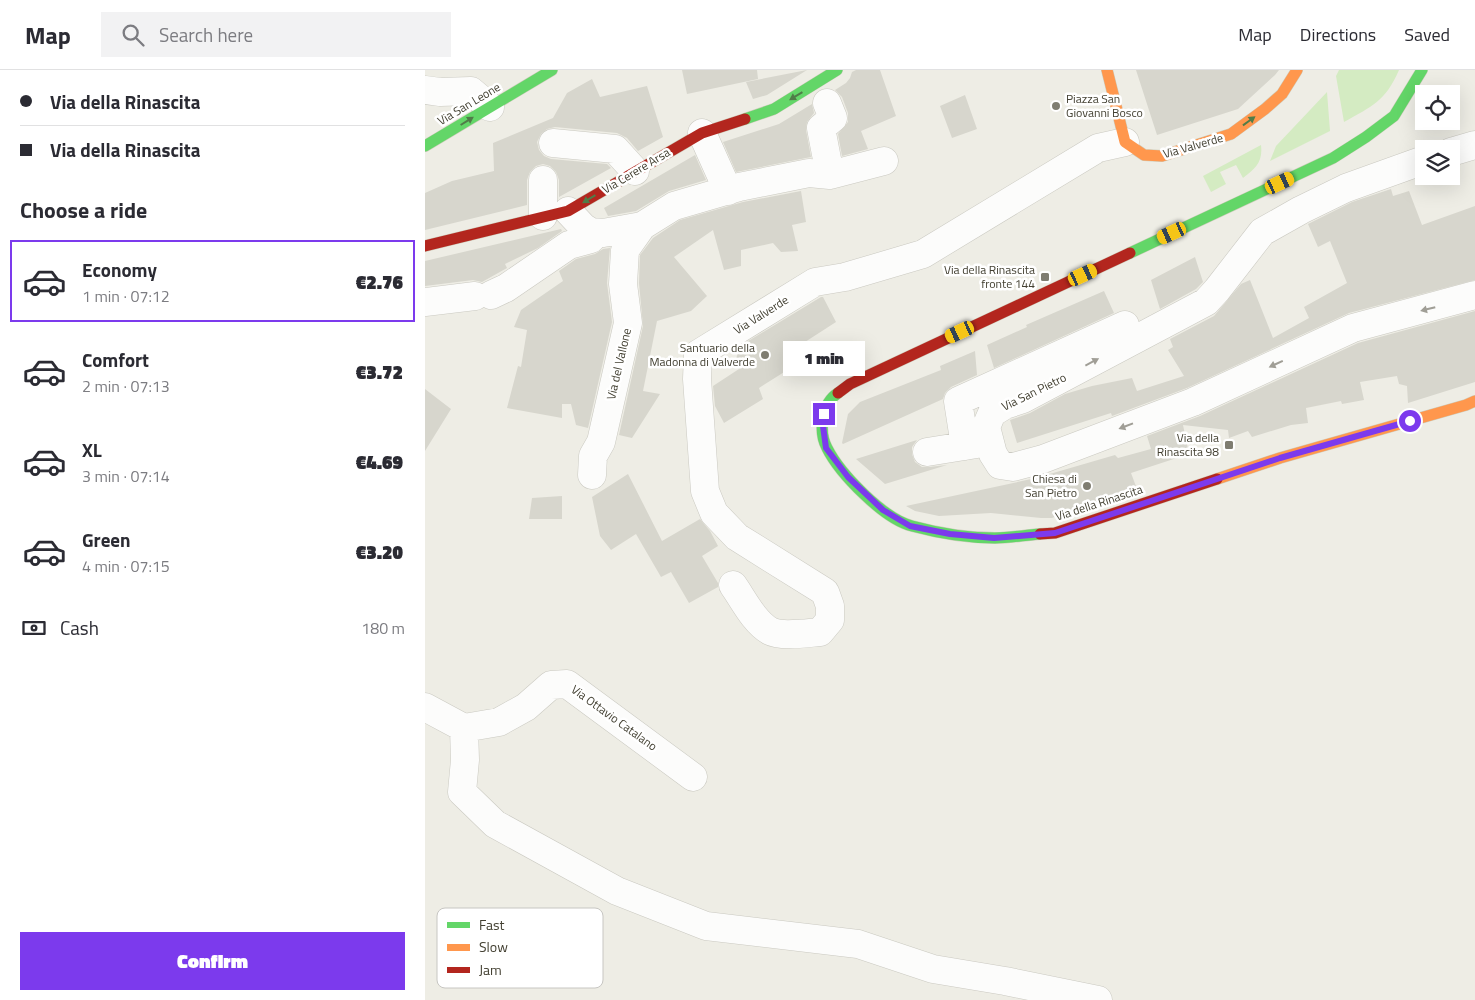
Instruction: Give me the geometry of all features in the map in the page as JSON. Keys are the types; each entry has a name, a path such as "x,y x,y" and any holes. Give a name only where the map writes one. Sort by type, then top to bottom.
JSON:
{"street":[{"name":"Via San Leone","path":"425,146 552,70"},
{"path":"1107,70 1125,142"},
{"name":"Via Valverde","path":"733,585 757,620 769,631 803,634 820,632 830,620 830,606 825,592 737,537 714,513 705,491 697,380 698,354 815,282 845,277 923,254 1098,148 1125,142 1144,155 1162,156 1231,134 1265,110 1282,94 1297,70"},
{"name":"Via della Rinascita","path":"1422,70 1394,116 1333,158 850,384 833,396 824,414 823,426 826,448 848,477 883,510 910,526 950,534 994,538 1055,533 1280,458 1475,401"},
{"path":"827,86 833,118 821,128 830,175"},
{"name":"Via Cerere Arsa","path":"425,246 556,214 703,133 774,110 827,86"},
{"path":"425,90 440,92 471,91 490,107"},
{"path":"703,133 728,191"},
{"path":"553,144 615,149 635,170"},
{"path":"1460,149 1475,145"},
{"name":"Via del Vallone","path":"592,475 593,456 601,442 628,323 623,284 625,250 643,226 674,206 728,191 809,173 830,175 885,161"},
{"name":"Via San Pietro","path":"1415,163 1346,188 1262,232 1206,302 1023,399 1005,405 992,413 977,444 993,454 1000,466 1013,467 1043,459 1193,402 1353,328 1475,296"},
{"path":"425,302 483,296 507,288 569,246 591,239 591,232 556,214 543,180"},
{"name":"Via del Vallone","path":"591,232 603,233 643,226"},
{"path":"927,452 977,444 958,401 1125,325"},
{"name":"Via Ottavio Catalano","path":"464,728 499,722 526,707 551,686 567,684 693,777"},
{"path":"425,707 464,728 465,760 462,792 473,804 495,824 617,891 706,926 858,944 933,969 1005,981 1098,1000"}],"green space":[{"path":"1339,70 1399,70 1394,81 1377,102 1344,122 1336,76"},
{"path":"1327,92 1330,131 1270,161 1276,146"},
{"path":"1261,145 1260,160 1252,171 1243,178 1236,165 1220,172 1226,184 1211,192 1203,176"}],"building":[{"path":"682,70 757,70 758,79 687,94"},
{"path":"807,70 767,95 753,99 746,82"},
{"path":"856,70 880,70 896,116 861,131 868,149 842,156 838,134 848,122 848,113 842,97 835,90 846,83 852,72"},
{"path":"1136,70 1279,70 1238,109 1157,135"},
{"path":"592,79 600,97 647,86 663,137 638,151 627,138 617,133 555,127 547,129 541,134 537,142 539,150 544,156 551,159 607,164 611,168 559,197 559,180 556,172 550,166 543,164 536,166 530,172 527,180 527,205 425,230 425,193 452,181 494,171 493,143 553,118 567,93"},
{"path":"965,95 977,129 952,138 940,106"},
{"path":"812,104 814,113 807,122 806,130 811,157 736,172 723,142 779,124"},
{"path":"695,155 706,180 669,191 636,211 608,216 604,208"},
{"path":"1391,189 1393,196 1409,191 1422,225 1475,206 1475,280 1349,313 1187,388 1112,416 1111,413 1017,443 1010,420 1030,413 1065,394 1092,386 1132,378 1137,391 1184,376 1168,350 1173,347 1170,339 1214,316 1241,284 1250,280 1273,338 1309,318 1304,307 1347,283 1330,241 1318,247 1308,224 1352,202"},
{"path":"801,191 806,222 792,225 798,251 781,252 773,243 741,250 741,266 724,270 713,230 674,257 707,296 691,311 657,321 643,391 660,394 632,438 619,435 643,326 639,283 640,255 653,238 680,220 743,202"},
{"path":"561,229 562,231 538,248 505,264 507,268 482,282 473,280 425,286 425,261"},
{"path":"610,248 607,283 612,322 588,428 576,425 571,404 562,404 562,418 507,408 518,366 521,367 527,330 514,327 521,310 563,281 559,271 576,259"},
{"path":"1195,257 1203,282 1196,289 1160,309 1151,280"},
{"path":"1104,291 1114,313 994,368 987,345 1027,327 1026,325"},
{"name":"Santuario della Madonna di Valverde","path":"823,297 836,322 791,351 797,364 759,388 763,399 724,423 715,406 713,386 739,369 736,359 740,346"},
{"path":"1475,311 1475,382 1408,403 1407,386 1399,384 1397,376 1360,382 1364,400 1342,404 1341,401 1306,408 1308,423 1291,425 1252,437 1248,431 1229,438 1228,430 1183,425 1189,454 1131,473 1137,489 1052,518 991,513 939,516 915,511 906,506 1036,478 1115,455 1118,458 1151,449 1147,436 1200,416 1358,343"},
{"path":"975,351 977,375 951,387 945,393 943,399 842,443 848,414 860,402 941,370 940,366"},
{"path":"425,389 451,409 425,451"},
{"path":"917,440 912,447 915,462 922,467 947,465 885,484 856,459"},
{"path":"628,474 662,541 700,519 710,531 718,546 702,556 718,583 718,587 689,603 671,572 661,577 636,534 611,550 600,536 592,497"},
{"path":"562,496 562,519 529,519 532,498"}],"traffic: fast":[{"path":"425,146 552,70"},
{"path":"745,119 774,109 837,70"},
{"path":"1130,253 1333,158 1394,116 1422,70"},
{"path":"838,393 828,403 825,410 822,426 824,441 833,459 852,482 889,515 912,526 964,536 1001,538 1040,534"}],"traffic: slow":[{"path":"1107,70 1125,142 1144,155 1162,156 1231,134 1282,94 1297,70"},
{"path":"1217,479 1280,458 1475,401"}],"traffic: jam":[{"path":"425,246 568,211 702,133 745,119"},
{"path":"838,393 850,384 1130,253"},
{"path":"1040,534 1055,533 1217,479"}],"place":[{"name":"Piazza San Giovanni Bosco","path":"1056,106"},
{"name":"Via della Rinascita fronte 144","path":"1045,277"},
{"name":"Santuario della Madonna di Valverde","path":"765,355"},
{"name":"Via della Rinascita 98","path":"1229,445"},
{"name":"Chiesa di San Pietro","path":"1087,486"}],"route":[{"path":"824,414 823,426 826,448 848,477 883,510 910,526 950,534 994,538 1055,533 1280,458 1410,421"}]}
